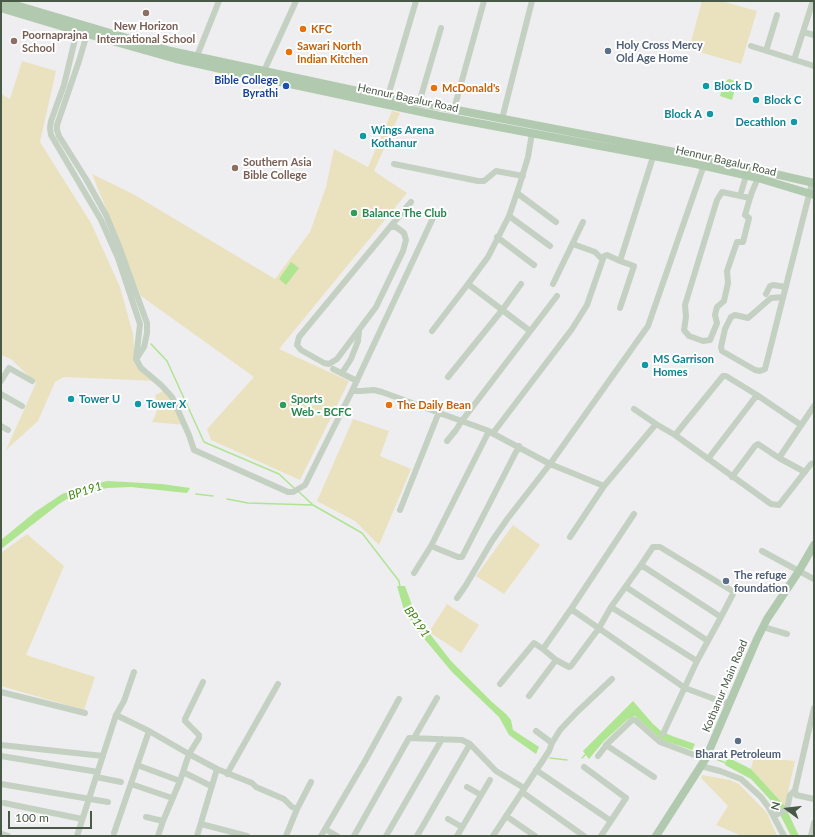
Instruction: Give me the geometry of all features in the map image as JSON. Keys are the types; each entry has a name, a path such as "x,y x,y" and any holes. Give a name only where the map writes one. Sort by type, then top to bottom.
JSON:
{"main road":[{"name":"Hennur Bagalur Road","path":"2,1 171,51 197,56 244,70 264,71 502,119 705,163 813,183"},
{"name":"Hennur Bagalur Road","path":"1,8 86,34 176,58 244,70 440,116 618,149 652,157 705,163 812,194"},
{"name":"Kothanur Main Road","path":"656,836 703,763 763,627 814,545"}],"street":[{"path":"197,56 219,1"},
{"path":"264,71 296,1"},
{"path":"388,96 416,1"},
{"path":"454,109 484,1"},
{"path":"502,119 532,1"},
{"path":"794,60 813,1"},
{"path":"766,52 777,15"},
{"path":"419,103 441,28"},
{"path":"77,31 64,85 51,121 50,128 53,139 101,220 118,258 140,324 136,359 140,368 162,385 172,397 194,450 288,492 297,490 305,485 352,392 433,218"},
{"path":"803,32 814,35"},
{"path":"86,34 79,61 57,125 59,136 106,215 119,246 147,324 144,347 136,359"},
{"path":"750,46 814,66"},
{"path":"432,331 488,257 497,241 497,237 508,216 523,176 532,133"},
{"path":"63,156 69,153"},
{"path":"620,261 652,157"},
{"path":"457,598 508,518 550,464 648,326 705,163"},
{"path":"394,164 478,181 484,181 496,171 523,176"},
{"path":"740,196 746,176"},
{"path":"750,198 722,192 717,200 685,305 686,317 684,330 689,336 703,341 710,340 717,323 715,315 717,307 724,301 728,283 727,271 737,242 743,242 749,218 746,215 750,198 758,178"},
{"path":"783,297 771,298 748,318 735,315 731,317 725,329 721,346 722,351 755,370 760,371 764,369 812,194 813,183"},
{"path":"517,193 556,222"},
{"path":"390,227 396,227 404,233 406,240 403,251 376,307 337,359 329,364 324,363 302,350 297,345 299,337 390,227 411,202"},
{"path":"508,216 550,246"},
{"path":"552,284 583,222"},
{"path":"497,237 534,265"},
{"path":"573,244 595,252 602,259"},
{"path":"414,573 431,546 491,432 572,329 587,305 602,259 607,255 634,266 620,308"},
{"path":"468,284 530,330"},
{"path":"448,377 503,309 521,284"},
{"path":"766,294 770,286 773,284 786,287"},
{"path":"446,441 456,430 557,296"},
{"path":"376,307 388,314"},
{"path":"342,373 351,359 358,341 359,329"},
{"path":"1,381 9,368 32,381"},
{"path":"333,369 357,381"},
{"path":"676,435 723,376 726,376 757,395 801,425"},
{"path":"352,392 374,390 439,412 461,422 491,432 550,464 604,486"},
{"path":"1,394 22,406"},
{"path":"708,459 757,395"},
{"path":"779,458 814,406"},
{"path":"634,409 676,435 771,504 779,505 811,464 814,463"},
{"path":"400,510 439,412"},
{"path":"570,537 604,486 656,424"},
{"path":"1,426 8,430"},
{"path":"732,477 758,444 779,458 805,472"},
{"path":"431,546 458,557 462,556 519,446"},
{"path":"543,649 634,514"},
{"path":"500,684 532,645 536,644 556,660 568,667 571,666 599,628 611,607 653,547 656,546 734,592 697,661 663,734"},
{"path":"762,551 814,579"},
{"path":"641,565 721,617"},
{"path":"626,586 708,641"},
{"path":"611,607 697,661"},
{"path":"571,609 685,688 717,700 730,703"},
{"path":"763,627 787,634"},
{"path":"529,696 556,660"},
{"path":"77,836 116,715 124,701 134,672"},
{"path":"493,836 549,751 560,730 612,679"},
{"path":"158,836 172,798 180,782 189,754 199,738 199,735 185,721 185,719 203,682"},
{"path":"227,774 278,684"},
{"path":"1,692 84,713"},
{"path":"414,738 437,698"},
{"path":"321,836 399,699"},
{"path":"775,816 787,809 790,795 795,790 814,708"},
{"path":"116,715 149,731 216,769 252,783 256,787 284,799 292,807 297,809"},
{"path":"598,756 606,745 632,720 635,720 660,742 720,771 741,779 761,797 775,816 784,836"},
{"path":"114,833 149,731"},
{"path":"536,731 552,743"},
{"path":"354,836 409,738 462,740 470,744 496,771 584,836"},
{"path":"386,836 442,739"},
{"path":"417,836 470,744"},
{"path":"1,745 103,756"},
{"path":"606,745 654,778"},
{"path":"1,756 97,774 120,782"},
{"path":"137,765 180,782"},
{"path":"584,767 626,798 601,836"},
{"path":"197,836 216,769"},
{"path":"536,770 611,821"},
{"path":"183,772 211,786"},
{"path":"457,836 490,780"},
{"path":"286,836 297,809 311,782"},
{"path":"1,784 108,802"},
{"path":"131,784 172,798"},
{"path":"467,787 481,795"},
{"path":"795,790 796,795 814,799"},
{"path":"4,803 82,819"},
{"path":"506,816 535,836"},
{"path":"146,817 163,821"},
{"path":"448,819 462,827"},
{"path":"810,836 814,823"},
{"path":"201,824 247,836"},
{"path":"324,829 337,836"},
{"path":"1,834 8,836"}],"shaded area":[{"path":"702,1 721,1 757,11 741,64 689,49"},
{"path":"22,61 56,71 40,142 91,223 120,287 133,334 135,361 157,381 64,377 55,382 38,421 6,450 36,383 11,359 1,355 1,94 10,99"},
{"path":"392,111 400,113 374,171 407,193 279,349 349,381 300,480 211,440 207,429 254,377 141,296 92,174 133,194 275,279 310,232 326,187 334,149 368,167"},
{"path":"166,390 185,425 152,422 158,406 155,395"},
{"path":"353,419 389,431 380,456 411,469 379,545 355,521 317,501"},
{"path":"513,525 540,545 504,594 476,576"},
{"path":"27,534 64,566 26,655 95,677 84,710 1,686 1,553"},
{"path":"447,604 479,625 461,653 429,632"},
{"path":"754,757 795,761 785,806 751,769"},
{"path":"702,775 730,780 739,784 767,813 777,836 742,836 716,825 728,806 701,778"}],"water":[{"path":"730,79 736,82 732,100 720,96 723,85 725,86 727,80"},
{"path":"291,262 299,268 286,285 279,279"},
{"path":"107,481 162,484 190,488 187,493 131,487 107,488 82,494 67,499 59,504 1,549 1,540 35,512 62,494"},
{"path":"397,586 405,586 416,616 451,661 506,714 511,720 513,730 539,747 536,754 509,735 499,717 452,672 422,636 404,610"},
{"path":"633,701 661,731 695,744 692,750 662,740 635,716 628,719 604,741 589,759 583,751"},
{"path":"727,757 751,769 785,806 799,836 791,836 775,805 751,779 725,765"}],"waterway":[{"path":"151,344 167,361 204,442 279,474 294,488"},
{"path":"299,492 312,504"},
{"path":"196,494 213,496"},
{"name":"BP191","path":"227,499 248,503 313,505 362,533 399,581 400,587"},
{"name":"BP191","path":"582,758 586,754"},
{"name":"BP191","path":"550,758 567,760"},
{"name":"BP191","path":"713,758 726,763"}],"place":[{"name":"New Horizon International School","path":"146,13"},
{"name":"KFC","path":"303,29"},
{"name":"Poornaprajna School","path":"14,41"},
{"name":"Holy Cross Mercy Old Age Home","path":"608,51"},
{"name":"Sawari North Indian Kitchen","path":"289,52"},
{"name":"Bible College Byrathi","path":"286,86"},
{"name":"Block D","path":"706,86"},
{"name":"McDonald's","path":"434,88"},
{"name":"Block C","path":"756,100"},
{"name":"Block A","path":"710,114"},
{"name":"Decathlon","path":"794,122"},
{"name":"Wings Arena Kothanur","path":"363,136"},
{"name":"Southern Asia Bible College","path":"235,168"},
{"name":"Balance The Club","path":"354,213"},
{"name":"MS Garrison Homes","path":"645,365"},
{"name":"Tower U","path":"71,399"},
{"name":"Tower X","path":"138,404"},
{"name":"Sports Web - BCFC","path":"283,405"},
{"name":"The Daily Bean","path":"389,405"},
{"name":"The refuge foundation","path":"726,581"},
{"name":"Bharat Petroleum","path":"738,741"}]}
